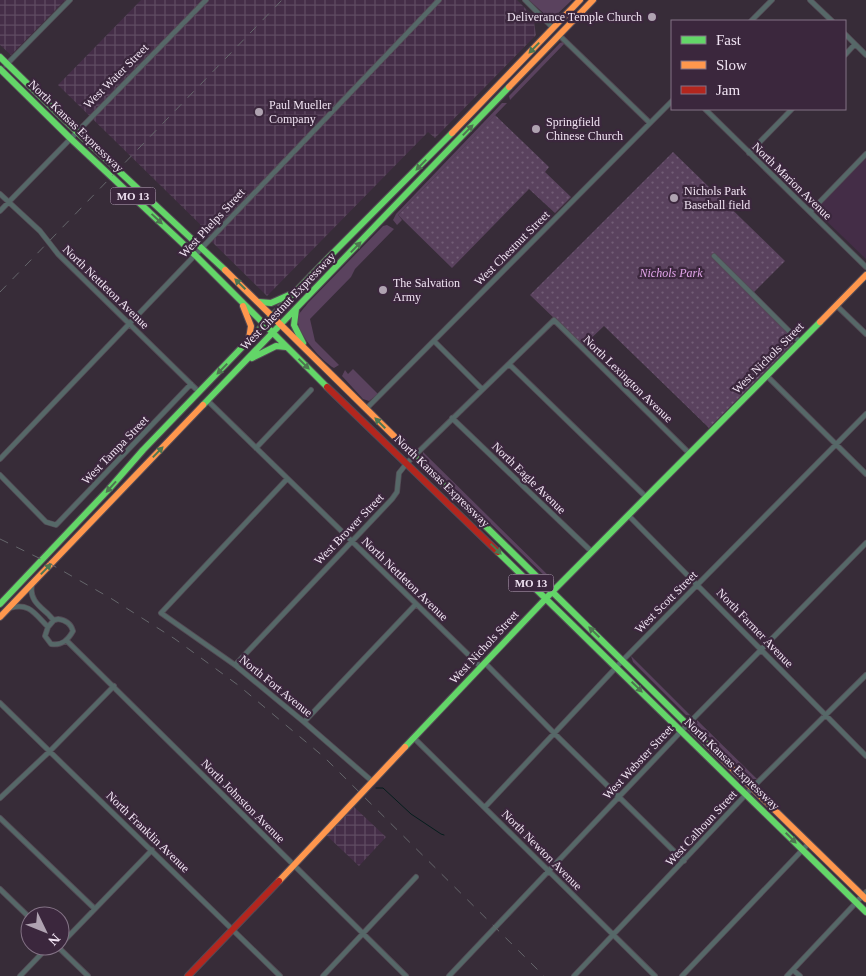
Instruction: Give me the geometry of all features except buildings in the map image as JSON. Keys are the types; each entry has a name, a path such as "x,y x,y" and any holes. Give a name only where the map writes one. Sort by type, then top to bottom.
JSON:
{"main road":[{"name":"West Chestnut Expressway","path":"0,604 245,344 328,258 398,190 580,0"},
{"name":"West Chestnut Expressway","path":"0,617 593,0"},
{"name":"North Kansas Expressway","path":"0,57 76,131 202,247 552,592 865,896"},
{"name":"North Kansas Expressway","path":"0,70 195,254 286,347 682,730 866,912"},
{"name":"West Nichols Street","path":"188,976 546,598 866,275"},
{"path":"258,302 264,304 272,303 295,292"},
{"path":"236,296 251,326 252,334 245,344"},
{"path":"296,308 294,324 308,351"},
{"path":"244,363 270,348 276,346 286,347"}],"street":[{"path":"0,70 70,0"},
{"name":"West Water Street","path":"0,211 76,131 206,0"},
{"name":"West Phelps Street","path":"0,460 439,0"},
{"path":"524,0 553,28"},
{"path":"752,20 772,0"},
{"path":"810,0 831,20"},
{"path":"559,35 650,123"},
{"path":"846,35 866,54"},
{"path":"846,54 855,44"},
{"name":"West Chestnut Street","path":"366,409 671,102"},
{"name":"North Marion Avenue","path":"706,110 866,267"},
{"path":"749,153 791,110"},
{"path":"810,212 866,154"},
{"name":"North Nettleton Avenue","path":"0,194 40,231 58,254 199,392"},
{"path":"714,256 800,342"},
{"path":"836,305 866,334"},
{"name":"West Brower Street","path":"235,665 395,495 398,476 407,463 554,320"},
{"name":"North Lexington Avenue","path":"554,320 689,453"},
{"path":"434,341 482,389"},
{"path":"509,364 646,497"},
{"path":"766,376 866,474"},
{"name":"West Tampa Street","path":"0,476 46,522 56,525 191,384"},
{"path":"256,448 311,390"},
{"name":"North Nettleton Avenue","path":"208,401 416,604 554,733 684,861"},
{"name":"West Scott Street","path":"485,807 616,666 866,414"},
{"name":"North Eagle Avenue","path":"452,418 592,552"},
{"name":"North Fort Avenue","path":"288,479 161,613 235,665 372,782"},
{"name":"North Farmer Avenue","path":"628,515 866,756"},
{"name":"West Webster Street","path":"449,976 682,730 866,543"},
{"path":"32,584 33,599 54,620 64,620 72,627 73,631 66,640 56,645 51,644 45,636 48,627 54,620"},
{"path":"304,722 416,604"},
{"path":"8,608 20,605 26,607 32,610 48,627"},
{"name":"North Johnston Avenue","path":"66,640 406,976"},
{"name":"West Calhoun Street","path":"574,976 753,787 866,675"},
{"path":"0,798 50,751 114,686"},
{"name":"North Franklin Avenue","path":"0,703 280,976"},
{"name":"North Newton Avenue","path":"414,738 655,976"},
{"path":"0,818 95,909"},
{"path":"682,976 809,843"},
{"path":"70,935 152,850"},
{"path":"324,976 416,877"},
{"path":"1,891 20,909"},
{"path":"787,976 856,902 865,896"},
{"path":"20,976 39,956"},
{"path":"69,956 88,976"},
{"path":"793,970 800,976"}],"shaded area":[{"path":"0,0 65,0 11,55 0,45"},
{"path":"141,0 517,0 533,16 536,35 435,138 428,132 267,296 206,236 209,233 58,85"},
{"path":"866,158 866,259 815,210"},
{"path":"353,806 386,837 359,866 326,835"}],"green space":[{"path":"529,0 572,0 551,20"},
{"path":"563,42 565,43 510,100 509,96"},
{"path":"502,103 507,103 398,215 402,220 397,225 393,220 396,214"},
{"path":"495,115 549,167 545,172 571,197 555,213 529,189 452,268 398,215"},
{"name":"Nichols Park","path":"673,152 785,261 754,292 795,335 791,339 793,343 709,428 604,326 583,346 530,295"},
{"path":"387,225 394,229 310,319 315,341 339,365 334,368 316,352 304,337 298,322 298,316 308,303 383,226"},
{"path":"353,369 378,394 369,401 363,399 342,376 345,370 348,374"},
{"path":"423,452 555,582 549,580 423,458"},
{"path":"631,656 691,716 686,715 633,662"},
{"path":"697,720 757,779 752,779 697,725"}],"waterway":[{"path":"376,788 383,788 411,814 444,835"}],"railway":[{"path":"0,292 282,0"},
{"path":"0,539 47,562 112,599 175,639 238,685 324,757 544,976"}],"traffic: fast":[{"path":"0,57 225,270"},
{"path":"0,69 70,138 195,255 327,387"},
{"path":"203,405 509,87"},
{"path":"0,604 109,489 143,450 328,258 452,133"},
{"path":"259,302 271,303 289,295"},
{"path":"296,309 294,325 303,343"},
{"path":"405,747 552,592 820,322"},
{"path":"252,358 276,346 286,347"},
{"path":"403,445 708,745"},
{"path":"498,552 866,912"}],"traffic: slow":[{"path":"452,133 580,0"},
{"path":"509,87 593,0"},
{"path":"225,270 403,445"},
{"path":"820,322 866,275"},
{"path":"243,306 251,326 249,339"},
{"path":"0,617 203,405"},
{"path":"708,745 866,899"},
{"path":"279,881 405,747"}],"traffic: jam":[{"path":"327,387 498,552"},
{"path":"188,976 279,881"}],"place":[{"name":"Deliverance Temple Church","path":"652,17"},
{"name":"Paul Mueller Company","path":"259,112"},
{"name":"Springfield Chinese Church","path":"536,129"},
{"name":"Nichols Park Baseball field","path":"674,198"},
{"name":"The Salvation Army","path":"383,290"}]}
